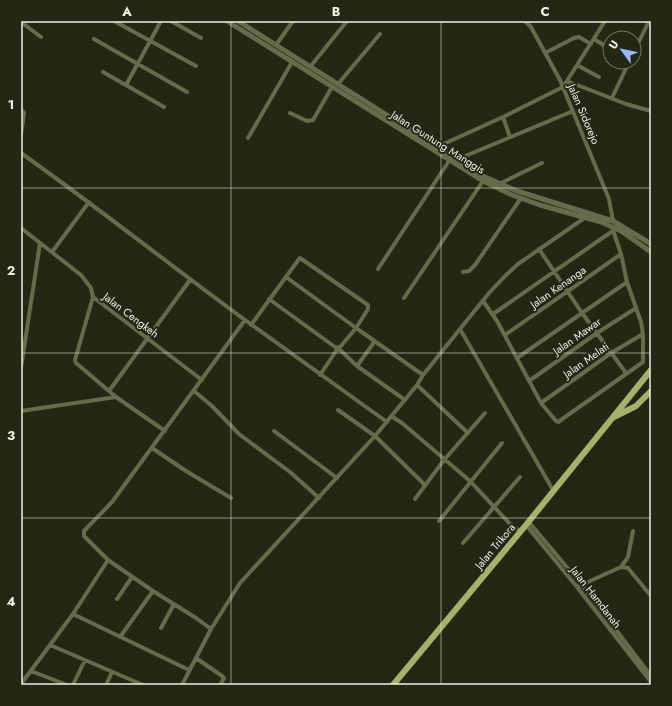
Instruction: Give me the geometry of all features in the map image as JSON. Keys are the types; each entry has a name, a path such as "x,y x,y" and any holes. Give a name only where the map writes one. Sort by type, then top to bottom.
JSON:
{"main road":[{"name":"Jalan Trikora","path":"393,685 566,476 651,370"},
{"name":"Jalan Trikora","path":"611,418 636,406 651,391"},
{"path":"628,399 631,404 636,406"}],"street":[{"path":"114,21 196,66"},
{"path":"126,85 161,21"},
{"path":"171,21 201,38"},
{"name":"Jalan Guntung Manggis","path":"226,21 483,181 521,198 601,222 651,252"},
{"name":"Jalan Guntung Manggis","path":"238,21 485,176 546,201 613,221 651,244"},
{"path":"276,45 293,21"},
{"path":"310,67 347,21"},
{"name":"Jalan Sidorejo","path":"526,21 531,27 563,86 609,199 613,221"},
{"path":"437,146 503,117 563,86 605,21"},
{"path":"642,35 649,21"},
{"path":"21,22 41,37"},
{"path":"338,84 380,34"},
{"path":"545,53 574,38 579,37 602,45"},
{"path":"94,39 187,92"},
{"path":"248,138 292,62"},
{"path":"577,65 600,78"},
{"path":"612,98 625,70"},
{"path":"103,72 164,107"},
{"path":"567,81 626,104 651,111"},
{"path":"290,113 307,121 313,120 332,87"},
{"path":"21,109 24,113 21,135"},
{"path":"458,159 573,111"},
{"path":"381,118 384,113"},
{"path":"503,117 510,137"},
{"path":"21,153 89,202 251,325 387,422"},
{"path":"378,269 449,161"},
{"path":"501,183 542,163"},
{"path":"404,298 483,181"},
{"path":"463,272 469,270 475,265 521,198"},
{"path":"52,252 89,202"},
{"path":"182,685 211,629 240,583 376,436 417,386 423,375 488,293 518,264 590,214"},
{"name":"Jalan Cengkeh","path":"21,228 81,275 92,288 93,297 202,380"},
{"path":"483,301 493,314 505,335 541,403 558,422 642,363 643,334 641,322 627,282 614,229 493,314"},
{"path":"21,368 40,243"},
{"path":"539,249 582,313 626,373"},
{"name":"Jalan Kenanga","path":"505,335 621,254"},
{"path":"251,325 299,259 302,258 368,305 368,309 356,328 338,348 320,375"},
{"path":"286,277 423,375"},
{"path":"109,391 190,280"},
{"path":"517,358 627,282"},
{"path":"93,297 76,361 116,397 165,431"},
{"path":"269,299 338,348 357,366 405,400"},
{"name":"Jalan Mawar","path":"529,381 597,333 636,308"},
{"path":"211,629 108,560 84,536 84,531 112,502 245,320"},
{"path":"460,329 553,490"},
{"name":"Jalan Melati","path":"541,403 611,354 643,334"},
{"path":"357,366 375,341"},
{"path":"417,386 468,433"},
{"path":"194,391 212,406 239,434 290,472 319,498"},
{"path":"21,411 116,397"},
{"path":"338,410 376,436 425,485"},
{"path":"415,498 444,460 485,413"},
{"path":"392,416 470,481 510,524 520,531"},
{"path":"274,431 337,478"},
{"path":"439,521 502,443"},
{"path":"152,448 186,471 231,498"},
{"path":"463,543 520,477"},
{"name":"Jalan Hamdanah","path":"527,523 651,676"},
{"path":"579,586 621,566 628,557 633,531"},
{"path":"21,684 73,614 108,560"},
{"path":"621,566 628,568 651,596"},
{"path":"117,599 132,577"},
{"name":"Jalan Hamdanah","path":"579,586 651,682"},
{"path":"120,637 153,591"},
{"path":"161,628 174,604"},
{"path":"73,614 189,670"},
{"path":"50,645 141,684"},
{"path":"196,658 224,678 220,685"},
{"path":"73,685 85,660"},
{"path":"31,671 67,685"},
{"path":"106,685 112,672"}]}
